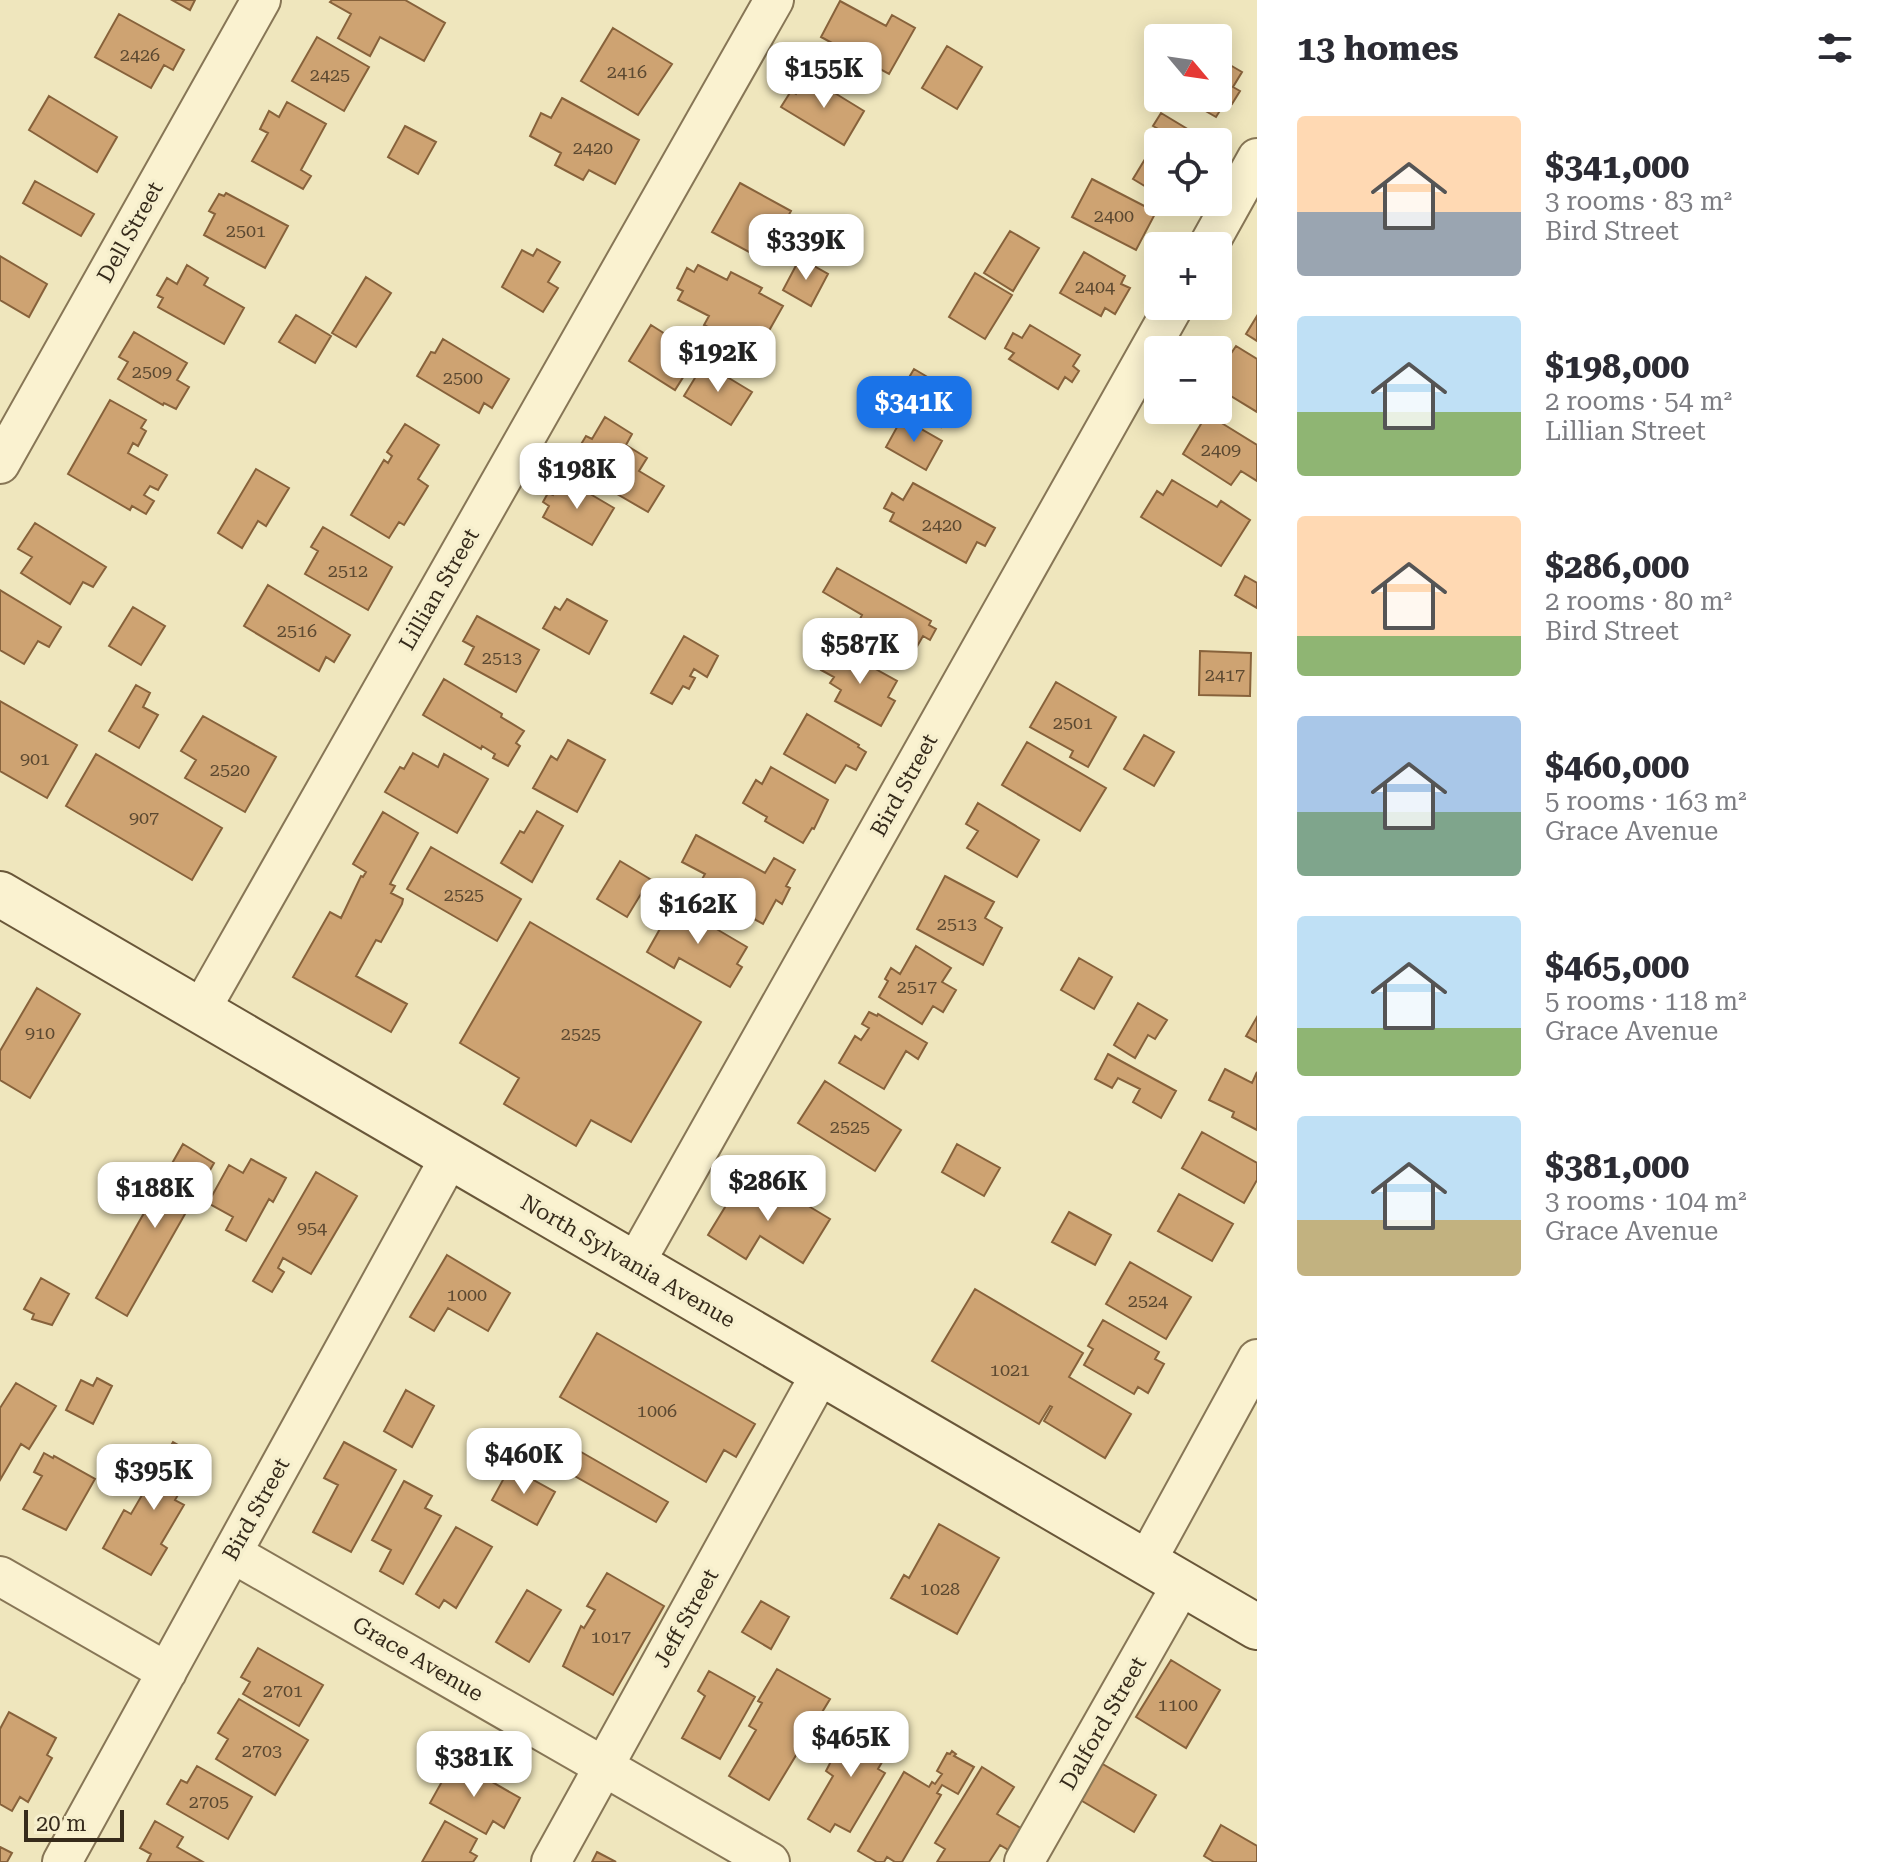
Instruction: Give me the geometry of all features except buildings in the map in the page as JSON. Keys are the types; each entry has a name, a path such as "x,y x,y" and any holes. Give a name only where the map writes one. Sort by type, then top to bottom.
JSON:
{"main road":[{"name":"North Sylvania Avenue","path":"0,894 1257,1627"}],"street":[{"name":"Dell Street","path":"0,464 261,0"},
{"name":"Lillian Street","path":"200,1011 774,0"},
{"path":"1216,232 1257,158"},
{"name":"Bird Street","path":"634,1265 1166,320"},
{"name":"Bird Street","path":"62,1862 450,1157"},
{"name":"Dalford Street","path":"1024,1862 1164,1573 1257,1359"},
{"name":"Jeff Street","path":"551,1862 821,1373"},
{"name":"Grace Avenue","path":"232,1553 770,1862"},
{"path":"0,1576 167,1672"}]}
